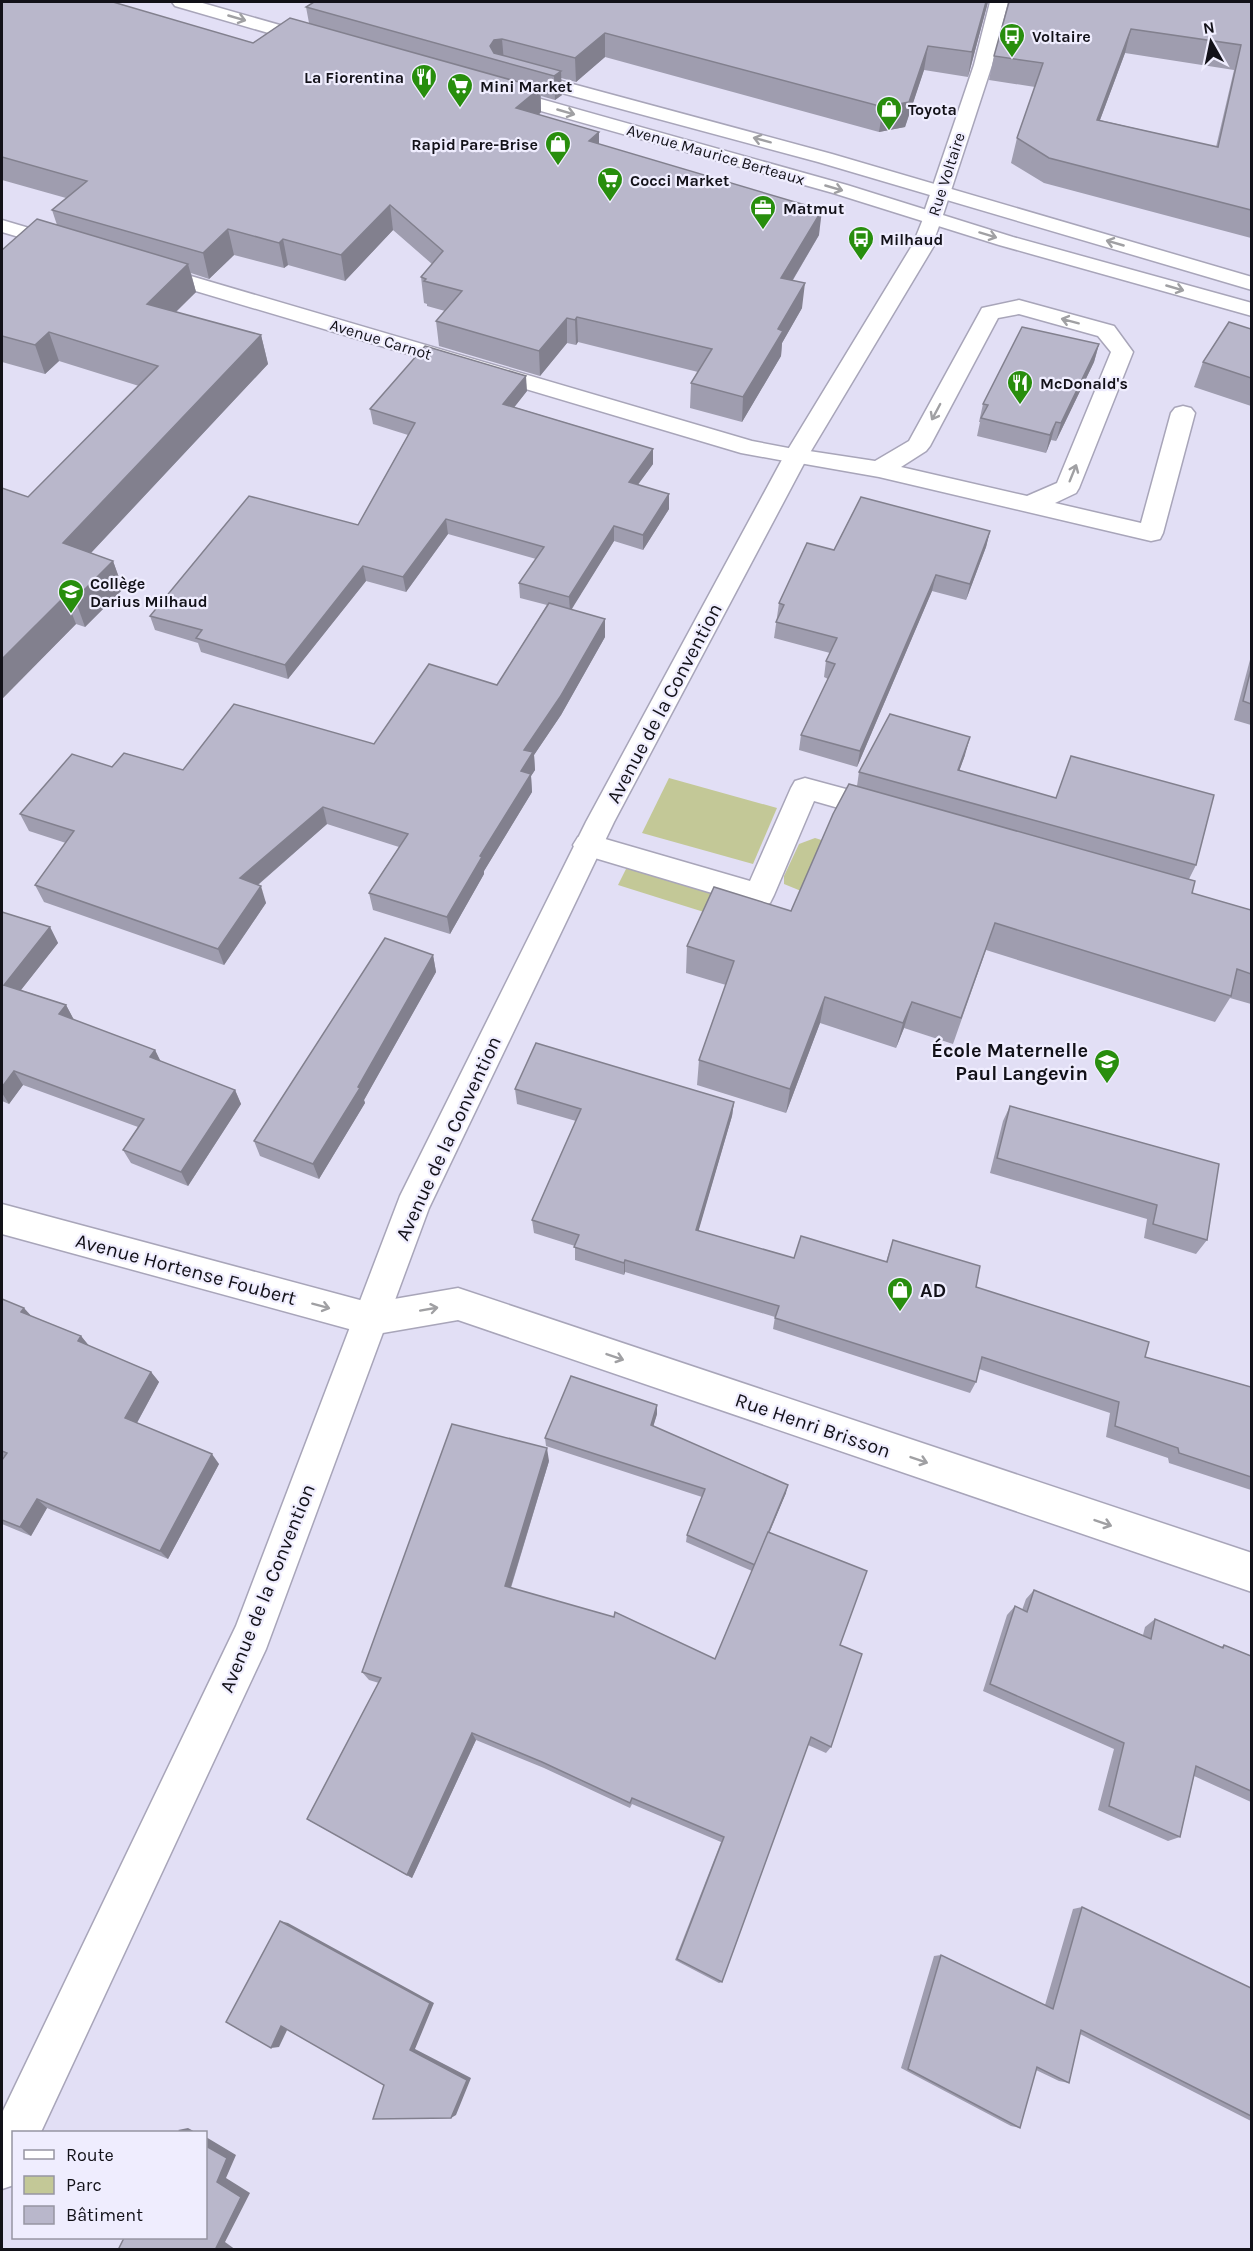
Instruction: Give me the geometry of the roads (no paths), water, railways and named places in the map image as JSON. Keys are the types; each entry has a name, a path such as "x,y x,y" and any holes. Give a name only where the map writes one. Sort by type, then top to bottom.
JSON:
{"street":[{"path":"181,2 336,47"},
{"name":"Rue Voltaire","path":"928,231 939,191 983,65 999,2"},
{"name":"Avenue Maurice Berteaux","path":"498,70 667,114 939,191 1251,284"},
{"name":"Avenue Maurice Berteaux","path":"484,89 840,189 928,231 1251,310"},
{"path":"2,226 81,249"},
{"name":"Avenue de la Convention","path":"18,2131 252,1635 412,1207 588,845 796,456 928,231"},
{"name":"Avenue Carnot","path":"126,263 749,448 879,469 1151,533 1183,413"},
{"path":"879,469 918,446 990,313 1020,307 1106,331 1122,352 1067,488 1028,505"},
{"path":"588,845 759,895 805,788 908,817"},
{"name":"Avenue Hortense Foubert","path":"2,1219 371,1319"},
{"name":"Rue Henri Brisson","path":"371,1319 458,1304 1251,1573"},
{"path":"2,2166 12,2145"}],"place":[{"name":"Voltaire","path":"1012,59"},
{"name":"La Fiorentina","path":"424,100"},
{"name":"Mini Market","path":"460,109"},
{"name":"Toyota","path":"889,132"},
{"name":"Rapid Pare-Brise","path":"558,167"},
{"name":"Cocci Market","path":"610,203"},
{"name":"Matmut","path":"763,231"},
{"name":"Milhaud","path":"861,262"},
{"name":"McDonald's","path":"1020,406"},
{"name":"Collège Darius Milhaud","path":"71,615"},
{"name":"École Maternelle Paul Langevin","path":"1107,1085"},
{"name":"AD","path":"900,1313"}]}
